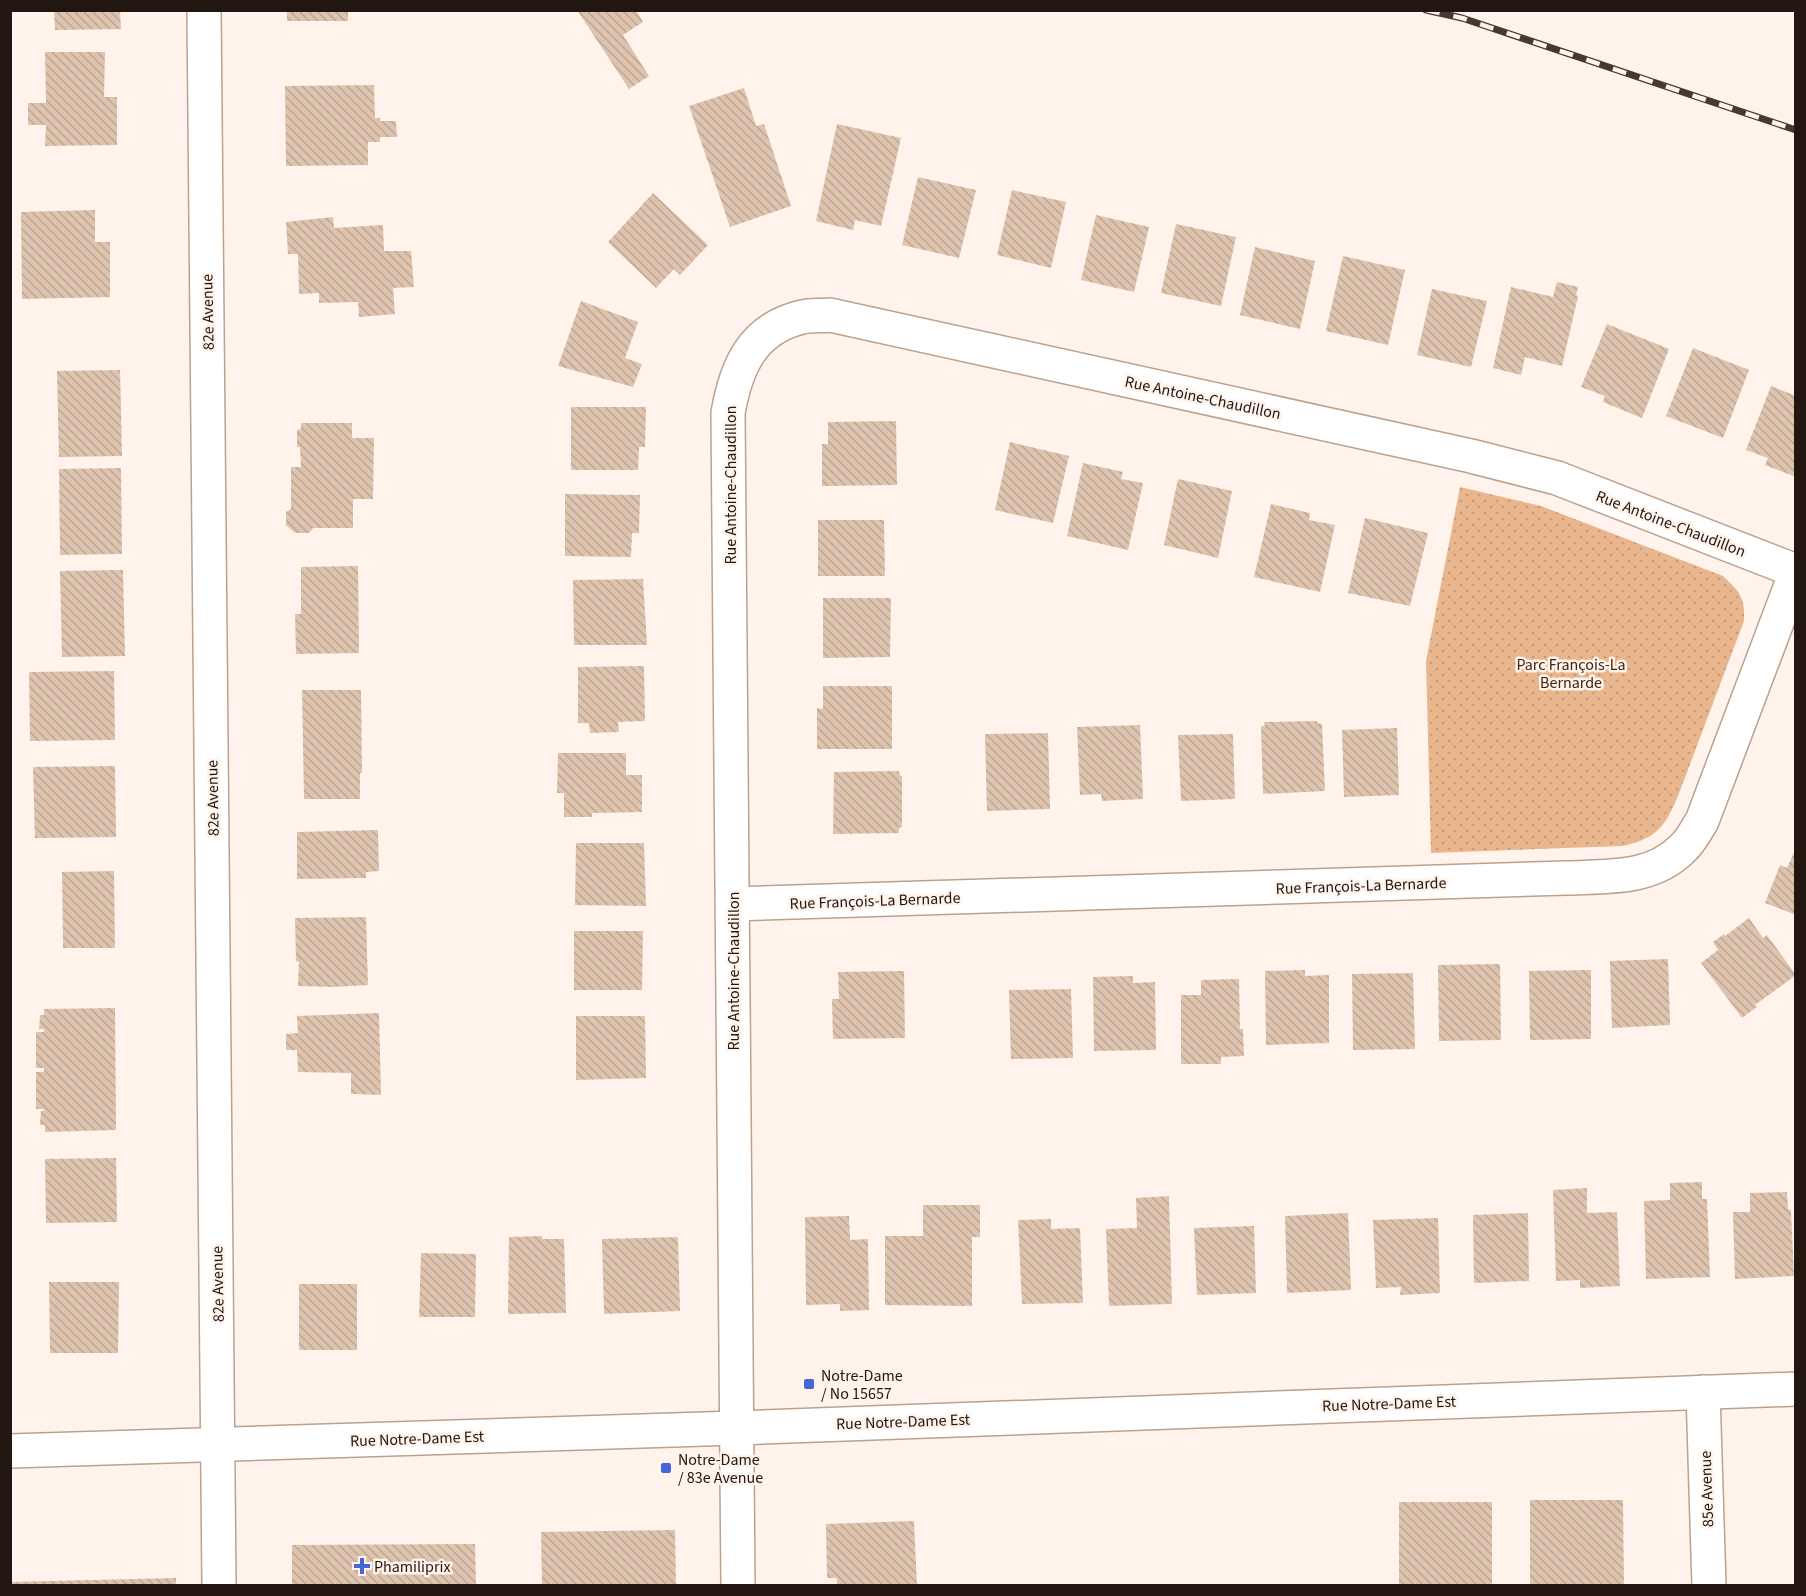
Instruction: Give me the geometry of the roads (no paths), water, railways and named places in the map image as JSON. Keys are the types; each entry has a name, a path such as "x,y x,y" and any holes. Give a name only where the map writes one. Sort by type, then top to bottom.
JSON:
{"street":[{"name":"82e Avenue","path":"204,10 219,1586"},
{"name":"Rue Antoine-Chaudillon","path":"738,1586 728,413 733,384 742,362 758,342 778,326 804,316 830,315 1437,448 1557,478 1796,572"},
{"name":"Rue François-La Bernarde","path":"733,904 1566,878 1647,872 1667,862 1685,847 1702,821 1796,572"},
{"name":"Rue Notre-Dame Est","path":"10,1451 735,1428 1796,1389"},
{"name":"85e Avenue","path":"1704,1392 1709,1586"}],"railway":[{"path":"1426,10 1462,18 1796,130"}],"place":[{"name":"Notre-Dame / No 15657","path":"809,1384"},
{"name":"Notre-Dame / 83e Avenue","path":"666,1468"},
{"name":"Phamiliprix","path":"362,1566"}],"park label":[{"name":"Parc François-La Bernarde","path":"1571,673"}]}
